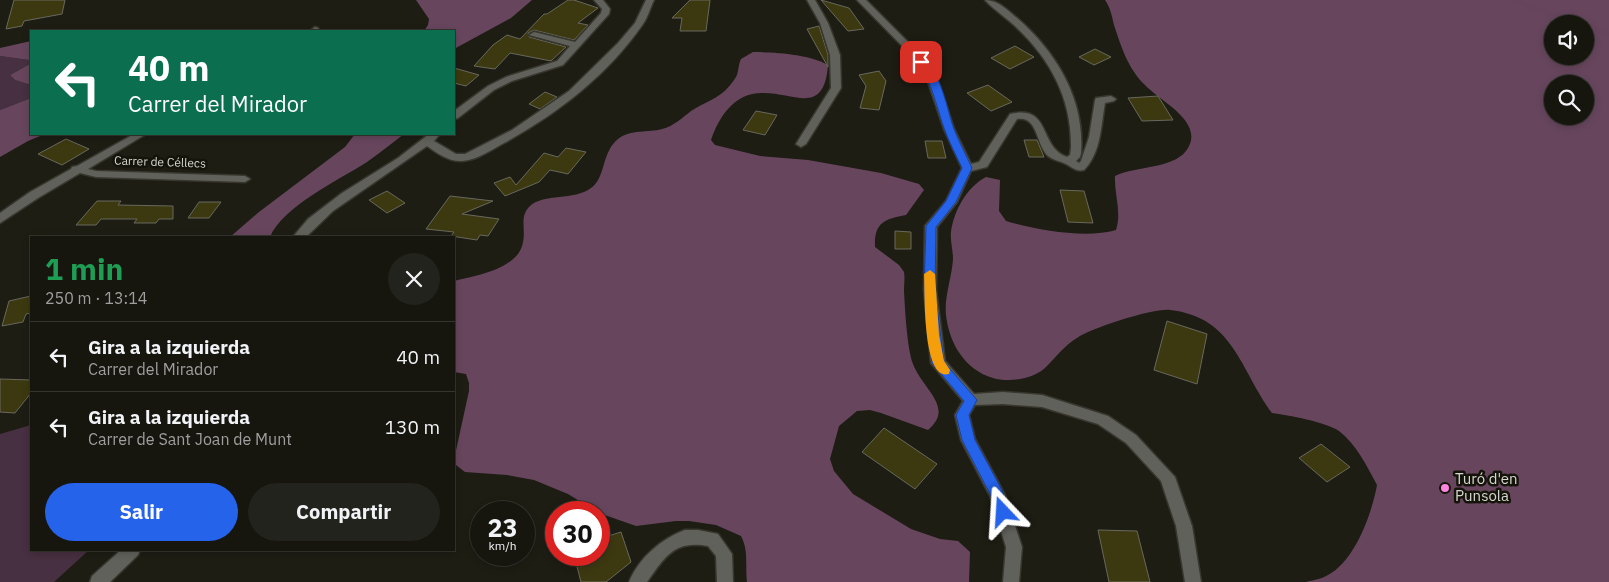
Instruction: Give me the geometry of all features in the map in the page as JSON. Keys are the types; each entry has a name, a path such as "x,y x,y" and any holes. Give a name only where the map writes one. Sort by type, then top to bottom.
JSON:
{"street":[{"path":"455,115 491,88 509,79 560,63 605,14 606,9 598,0"},
{"path":"300,236 325,210 431,138 460,158 473,155 522,130 577,90 597,71 636,27 646,11 650,0"},
{"path":"801,144 836,88 835,55 824,22 812,0"},
{"path":"861,0 911,50 931,75 949,129 967,168 951,202 931,226 930,290 938,363 971,400"},
{"path":"989,0 1027,30 1062,76 1073,111 1077,141 1074,157 1068,161"},
{"path":"534,35 576,45"},
{"path":"967,168 983,165 1014,116 1021,114 1028,115 1034,119 1049,151 1058,158 1080,168 1086,164 1090,151 1100,100 1111,99"},
{"path":"0,219 34,195 139,135"},
{"name":"Carrer de Céllecs","path":"76,170 96,174 245,179"},
{"path":"971,400 1003,398 1042,401 1103,420 1131,438 1166,477 1184,526 1192,582"},
{"path":"971,400 962,415 968,440 998,494 1014,547 1011,582"},
{"path":"637,582 653,560 670,544 686,536 712,539 724,554 725,582"},
{"path":"98,582 131,551"}],"shaded area":[{"path":"416,0 532,0 511,18 455,48 455,30 425,30 429,19"},
{"path":"1105,0 1609,0 1609,582 1306,582 1326,576 1338,568 1346,559 1361,535 1371,509 1377,485 1356,449 1339,431 1316,422 1272,413 1243,363 1222,334 1208,323 1191,315 1162,310 1137,315 1095,329 1072,341 1042,370 1022,379 1006,380 983,374 974,369 960,354 951,336 946,315 947,294 953,259 951,235 958,208 967,193 979,181 986,177 1000,180 999,211 1006,221 1061,232 1104,233 1116,230 1118,223 1115,176 1172,161 1186,151 1191,141 1191,131 1186,122 1171,106 1152,92 1134,72 1122,49 1111,12"},
{"path":"30,41 30,64 29,60 0,56 0,48"},
{"path":"753,52 791,54 812,58 828,65 825,81 820,91 814,96 806,98 762,93 743,97 729,108 718,123 711,140 715,145 760,156 808,160 881,173 919,184 924,190 906,215 892,218 882,223 876,232 875,247 899,265 904,272 906,318 911,357 913,364 938,406 936,422 928,430 870,410 857,411 839,426 830,459 834,471 853,494 911,529 940,539 958,541 970,552 969,582 747,582 746,553 741,536 716,525 676,521 636,526 610,517 610,501 579,501 568,494 534,480 507,475 465,472 456,465 455,455 469,391 469,383 466,374 455,372 455,281 495,270 513,259 520,251 523,242 524,218 530,206 536,202 584,192 591,188 596,184 609,151 618,139 628,134 670,126 691,111 721,94 736,77 741,59"},
{"path":"0,56 29,60 30,64 10,75 15,80 30,85 30,98 0,110"},
{"path":"30,64 30,85 15,80 10,75"},
{"path":"30,98 30,135 43,135 0,157 0,110"},
{"path":"354,135 403,135 367,162 312,195 286,215 276,226 271,236 231,236 259,212 345,147"},
{"path":"30,425 30,551 88,551 54,582 0,582 0,434"}],"building":[{"path":"14,0 65,0 62,14 24,21 22,26 6,29"},
{"path":"568,0 574,0 598,8 578,23 588,25 574,40 534,30 528,33 529,37 566,47 551,61 510,53 495,69 474,66 493,45 507,35 520,39 544,14 547,14"},
{"path":"690,0 710,0 706,31 680,31 682,18 672,18"},
{"path":"821,0 849,8 864,29 848,31"},
{"path":"819,26 828,55 828,67 807,29"},
{"path":"1015,46 1034,57 1010,69 991,58"},
{"path":"1095,49 1111,57 1094,65 1079,57"},
{"path":"455,68 479,75 466,86 455,83"},
{"path":"879,71 886,81 879,110 860,108 866,86 859,75"},
{"path":"988,85 1012,102 991,111 967,93"},
{"path":"545,92 557,97 540,109 529,104"},
{"path":"1158,96 1173,120 1142,121 1128,98"},
{"path":"756,111 777,115 765,135 743,130"},
{"path":"66,139 89,149 62,165 38,154"},
{"path":"1024,140 1037,140 1044,157 1029,157"},
{"path":"925,141 942,141 946,158 928,158"},
{"path":"566,148 586,152 568,174 550,170 539,182 505,196 494,183 510,177 516,185 544,153 558,157"},
{"path":"1060,190 1084,191 1093,223 1068,222"},
{"path":"387,191 405,203 387,213 369,200"},
{"path":"450,196 493,201 462,214 499,219 488,236 480,235 477,240 451,236 454,232 426,229"},
{"path":"97,201 121,201 118,205 173,206 173,219 159,219 156,223 134,223 137,219 101,219 96,225 76,225"},
{"path":"199,202 221,202 209,218 188,218"},
{"path":"895,231 911,232 911,249 895,249"},
{"path":"30,296 30,313 26,314 23,322 2,326 9,301"},
{"path":"1167,321 1207,334 1197,384 1154,370"},
{"path":"0,379 30,380 30,394 15,413 0,412"},
{"path":"884,428 937,464 915,489 862,452"},
{"path":"1321,444 1350,467 1327,482 1299,458"},
{"path":"1098,530 1137,531 1150,582 1109,582"},
{"path":"621,532 631,562 606,582 581,582 577,566 610,566 610,536"}],"waterway":[{"path":"1511,0 1554,15"},
{"path":"1594,28 1609,34"}],"slow traffic":[{"path":"930,274 933,335 938,363 944,370"}],"place":[{"name":"Turó d'en Punsola","path":"1445,488"}],"route":[{"path":"921,62 931,75 949,129 967,168 951,202 931,226 930,290 933,335 938,363 971,400 962,415 968,440 998,494 1003,512"}]}
